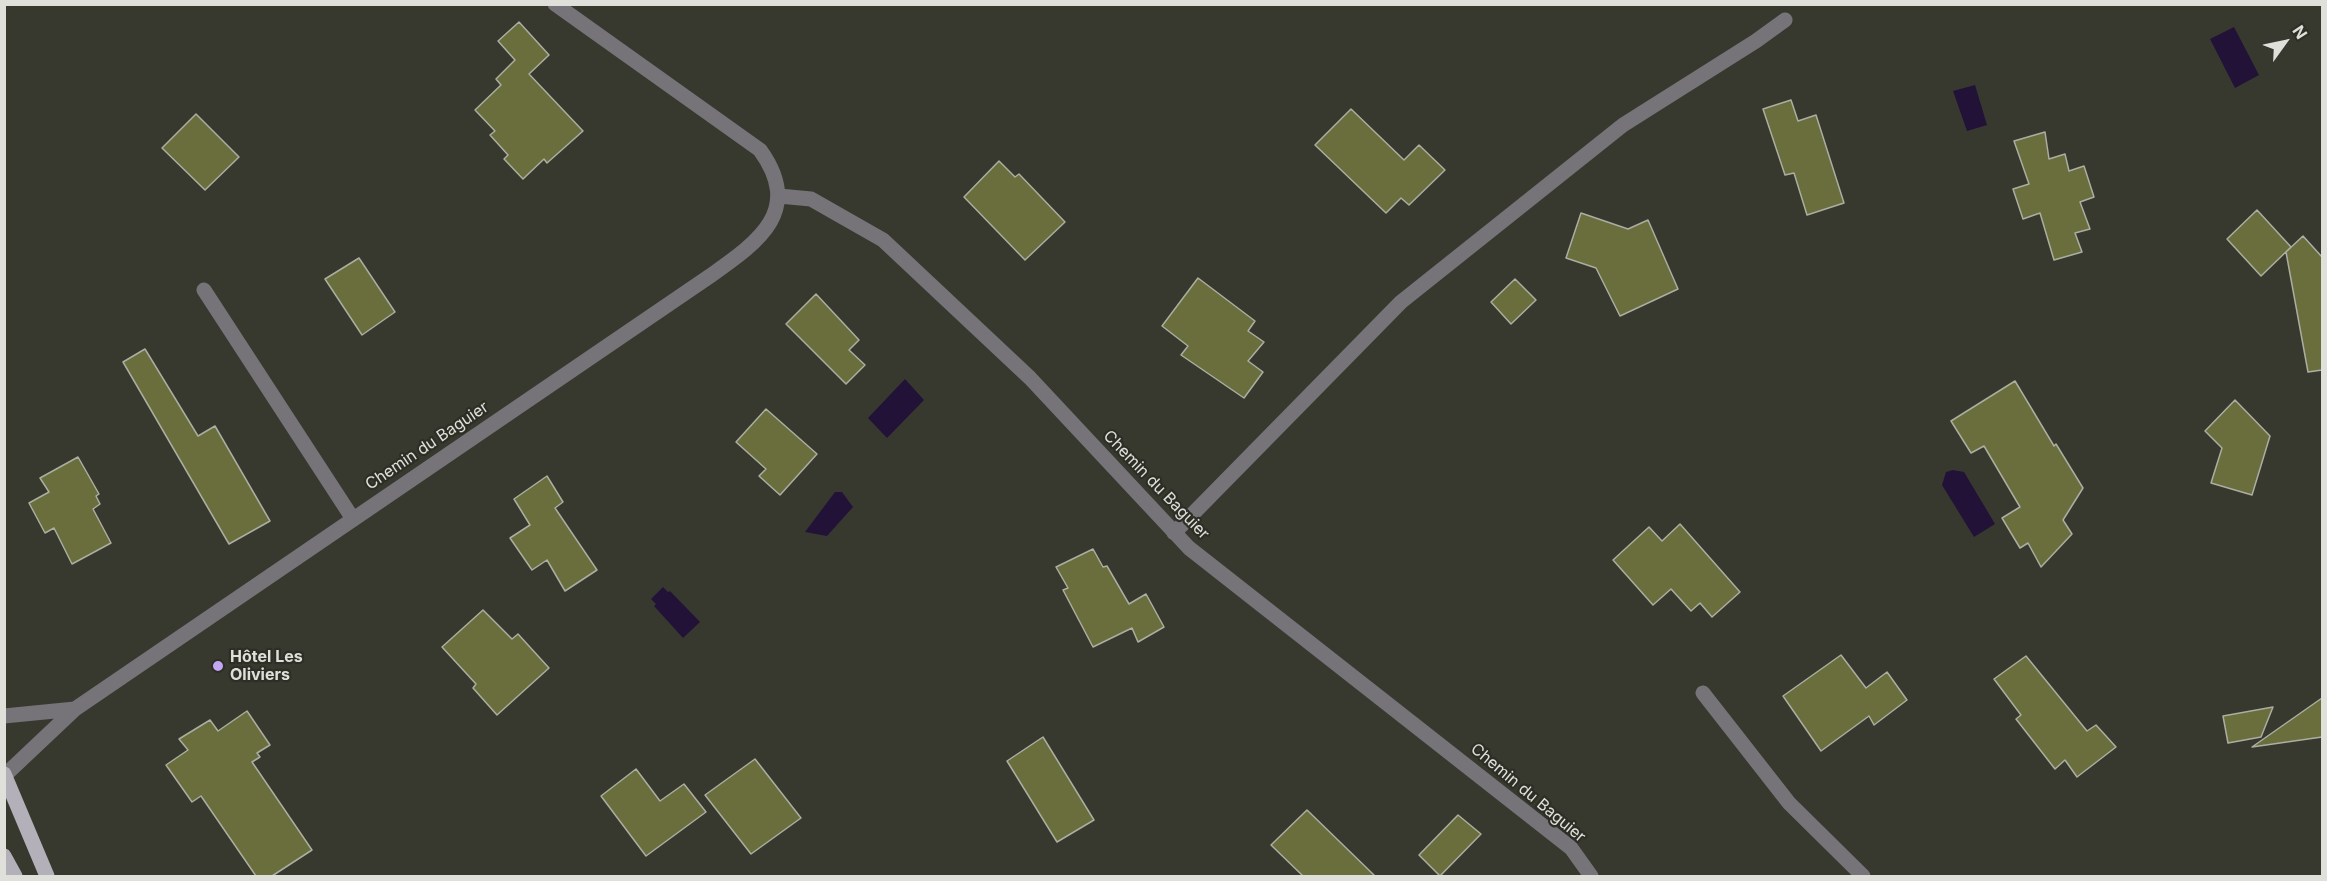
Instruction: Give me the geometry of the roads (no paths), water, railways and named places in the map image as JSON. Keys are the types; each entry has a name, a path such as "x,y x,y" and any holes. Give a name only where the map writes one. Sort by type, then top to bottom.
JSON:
{"main road":[{"path":"5,775 47,876"},
{"path":"4,856 15,876"}],"street":[{"path":"555,4 760,150 772,167 779,196"},
{"path":"1174,533 1401,302 1623,125 1756,41 1785,20"},
{"name":"Chemin du Baguier","path":"5,775 75,709 744,251 774,219 779,196 810,199 883,240 1030,378 1189,548 1570,848 1591,876"},
{"path":"204,290 353,519"},
{"path":"1703,693 1789,803 1863,876"},
{"name":"Chemin du Baguier","path":"4,716 75,709"}],"place":[{"name":"Hôtel Les Oliviers","path":"218,666"}]}
